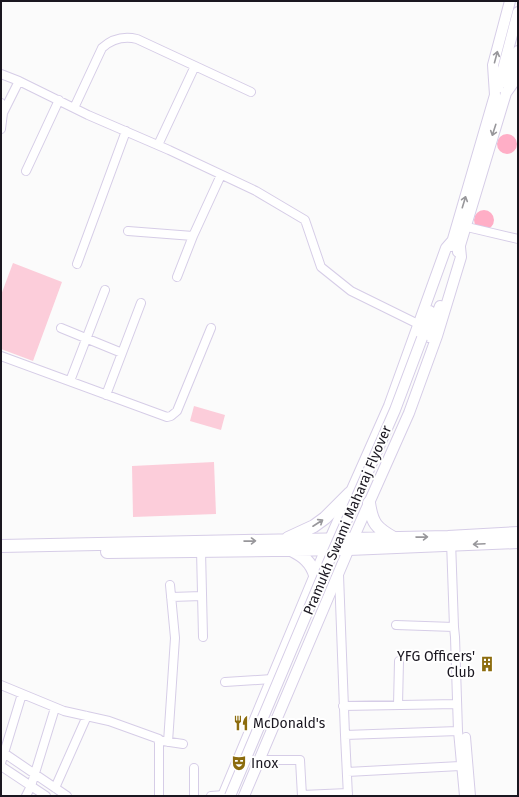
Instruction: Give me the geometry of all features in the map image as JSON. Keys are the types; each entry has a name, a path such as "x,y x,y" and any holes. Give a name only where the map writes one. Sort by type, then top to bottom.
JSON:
{"highway":[{"path":"1,553 201,550 287,545 325,518 350,493"},
{"path":"369,503 374,523 381,530 394,538"},
{"path":"1,546 351,544 451,541 518,533"},
{"path":"351,544 394,538 518,542"},
{"path":"287,545 307,559 312,566 315,575"}],"main road":[{"path":"496,95 493,65 510,1"},
{"path":"226,796 315,575 388,406 446,248 456,243 467,227 490,143 506,93 511,71 518,12"},
{"path":"244,796 351,544 410,413 437,336 461,257 456,243 496,95 511,71 518,51"},
{"name":"Pramukh Swami Maharaj Flyover","path":"237,796 330,573 401,413 456,243"},
{"name":"Pramukh Swami Maharaj Flyover","path":"226,796 395,410 450,264"}],"street":[{"path":"74,108 97,55 102,48 108,42 128,37 137,39 251,92"},
{"path":"158,145 195,66"},
{"path":"1,74 256,191 305,220 321,267 351,291 418,324"},
{"path":"1,129 3,113 19,81"},
{"path":"26,171 59,100"},
{"path":"1,104 3,113"},
{"path":"77,264 126,131"},
{"path":"177,277 193,236 221,175"},
{"path":"467,227 518,239"},
{"path":"128,231 193,236"},
{"path":"70,381 105,290"},
{"path":"106,395 141,303"},
{"path":"62,328 122,353"},
{"path":"1,356 163,417 172,416 177,411 211,328"},
{"path":"451,541 458,731 460,766 464,796"},
{"path":"201,550 203,637"},
{"path":"259,760 300,760 302,796 348,794 344,735 339,572"},
{"path":"168,742 175,638 170,585"},
{"path":"171,597 202,596"},
{"path":"396,625 454,627"},
{"path":"398,705 399,661"},
{"path":"225,682 272,679"},
{"path":"1,685 64,711 109,721 159,740 184,744"},
{"path":"22,694 2,752 1,764 46,796"},
{"path":"343,706 457,704"},
{"path":"26,796 31,786 55,708"},
{"path":"55,788 86,716"},
{"path":"344,735 458,731"},
{"path":"466,737 471,796"},
{"path":"159,740 159,796"},
{"path":"2,752 67,796"},
{"path":"347,772 460,766"},
{"path":"194,768 194,796"},
{"path":"211,796 226,796"}],"shaded area":[{"path":"507,134 514,137 517,144 514,151 507,154 500,151 497,144 500,137"},
{"path":"484,210 491,213 494,220 491,227 484,230 477,227 474,220 477,213"},
{"path":"13,263 62,282 33,361 1,349 1,295"},
{"path":"194,406 225,415 221,430 190,421"},
{"path":"214,462 216,514 133,517 132,466"}],"place":[{"name":"YFG Officers' Club","path":"487,664"},
{"name":"McDonald's","path":"241,723"},
{"name":"Inox","path":"239,763"}]}
